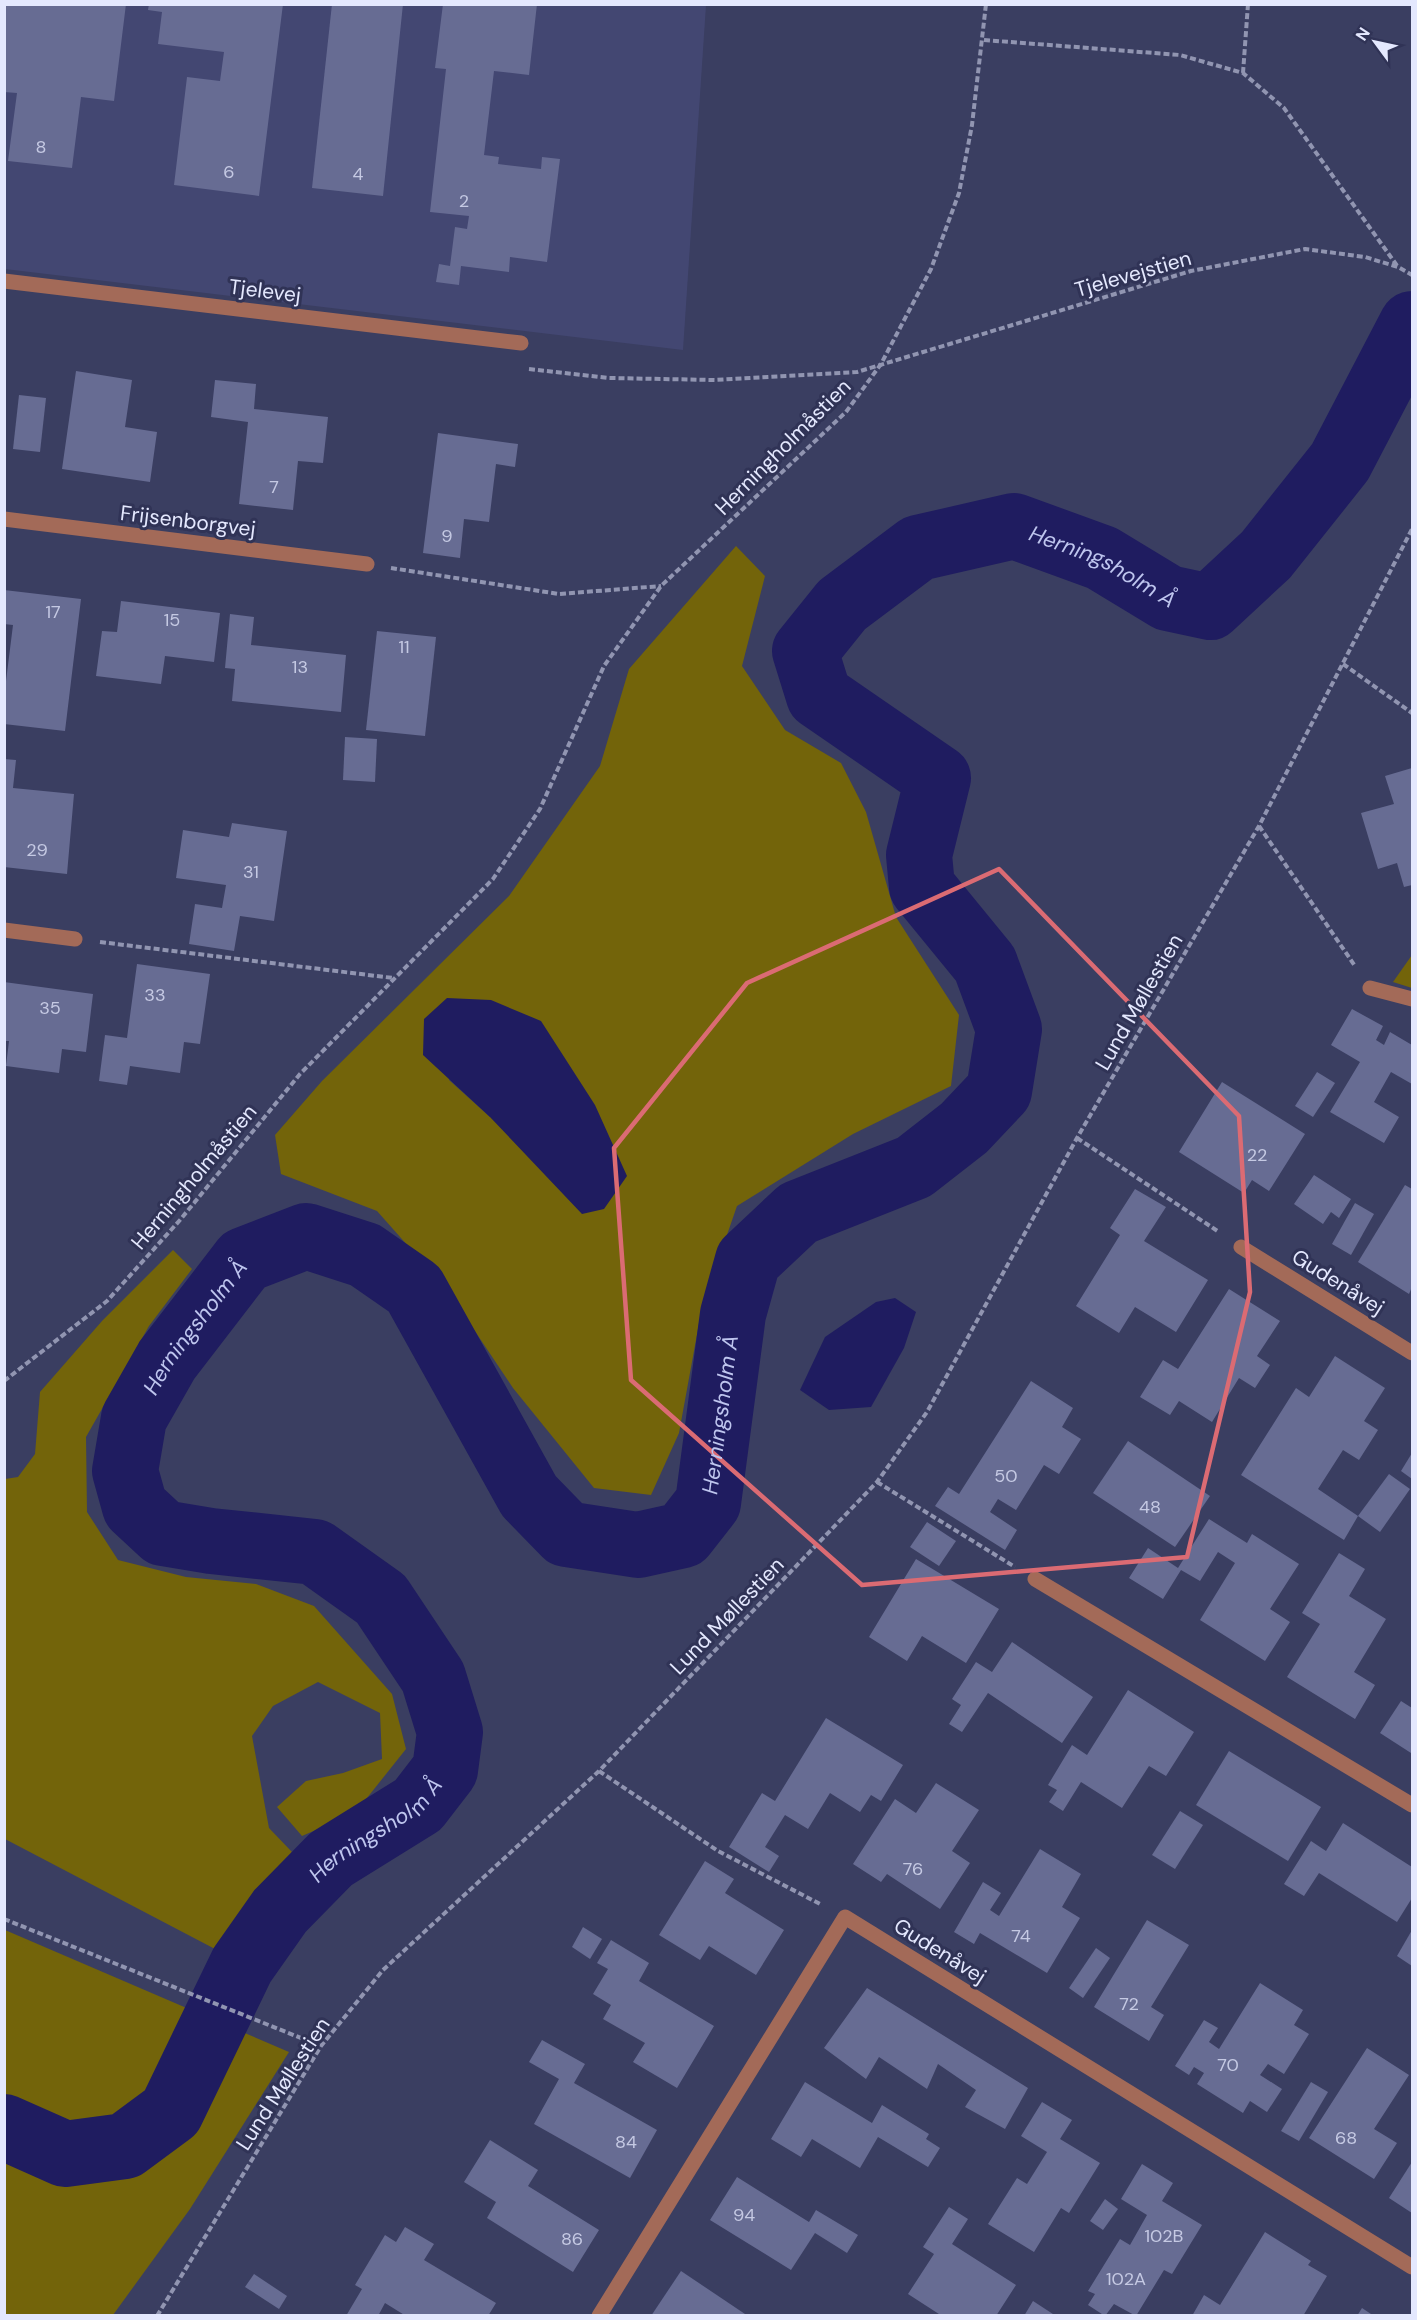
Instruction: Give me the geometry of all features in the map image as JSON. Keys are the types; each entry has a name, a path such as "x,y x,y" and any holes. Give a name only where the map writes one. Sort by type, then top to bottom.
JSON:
{"street":[{"name":"Tjelevej","path":"4,281 520,343"},
{"name":"Frijsenborgvej","path":"4,519 367,564"},
{"path":"4,930 75,939"},
{"path":"1370,988 1413,999"},
{"name":"Gudenåvej","path":"1241,1247 1413,1353"},
{"path":"1035,1579 1413,1805"},
{"path":"599,2316 845,1917"},
{"name":"Gudenåvej","path":"845,1917 1413,2267"}],"path":[{"name":"Herningholmåstien","path":"4,1381 107,1301 180,1220 300,1074 493,879 540,809 604,666 661,586 846,412 881,364 931,269 958,193 972,125 984,40 986,4"},
{"path":"1243,73 1248,4"},
{"name":"Tjelevejstien","path":"984,40 1180,55 1243,73 1284,108 1398,267"},
{"name":"Tjelevejstien","path":"881,364 1191,271 1293,251 1305,249 1365,257 1398,267 1413,275"},
{"name":"Lund Møllestien","path":"157,2316 321,2046 384,1970 599,1771 878,1482 927,1412 1077,1138 1259,826 1413,529"},
{"path":"367,564 559,594 661,586"},
{"path":"1343,664 1413,713"},
{"path":"1259,826 1370,988"},
{"path":"75,939 394,978"},
{"path":"1077,1138 1241,1247"},
{"path":"878,1482 1035,1579"},
{"path":"599,1771 718,1851 845,1917"},
{"path":"4,1919 163,1980 321,2046"}],"highlighted area":[{"path":"999,869 1239,1116 1250,1292 1187,1557 862,1585 631,1380 614,1148 747,983"}],"shaded area":[{"path":"5,5 706,5 683,350 5,269"},
{"path":"736,546 765,576 742,666 785,730 841,763 866,812 896,917 959,1015 951,1086 853,1134 737,1206 702,1307 679,1433 651,1495 594,1488 513,1388 448,1291 377,1211 281,1174 275,1135 322,1081 509,896 600,766 629,669","holes":["491,1000 490,1117 449,1080"]},
{"path":"1412,955 1412,988 1393,982"},
{"path":"447,998 491,1000 541,1021 595,1105 627,1176 604,1209 582,1214 490,1117 423,1055 424,1019"},
{"path":"173,1250 192,1269 149,1326 86,1437 87,1512 118,1560 186,1577 256,1584 314,1606 392,1694 406,1749 355,1813 302,1836 277,1807 306,1781 343,1773 382,1759 380,1713 318,1682 273,1706 252,1736 269,1828 292,1852 215,1949 5,1839 5,1479 18,1477 35,1454 40,1392 102,1321"},
{"path":"895,1298 916,1312 904,1348 871,1407 829,1410 800,1390 825,1337 876,1302"},
{"path":"5,1930 289,2052 190,2209 113,2315 5,2315"}],"building":[{"path":"4,4 126,4 114,101 81,97 72,168 8,161 17,93 4,92"},
{"path":"149,4 283,4 259,196 174,185 187,77 220,81 224,52 158,44 162,12 148,10"},
{"path":"332,4 403,4 383,196 312,188"},
{"path":"443,4 537,4 529,75 494,71 484,155 499,157 498,164 541,169 542,157 560,159 547,262 510,257 509,272 461,266 459,285 436,282 439,264 450,266 455,227 467,229 469,216 430,212 446,69 435,68"},
{"path":"76,371 132,380 125,427 157,432 150,482 62,469"},
{"path":"215,380 256,384 254,409 328,417 323,463 298,461 293,510 239,504 248,422 211,417"},
{"path":"19,395 46,398 40,452 13,449"},
{"path":"438,433 518,444 515,467 496,464 489,522 464,519 460,558 423,553"},
{"path":"4,590 81,599 65,731 4,724 4,697 13,625 4,624"},
{"path":"121,601 220,613 214,662 165,656 161,684 96,676 102,631 117,632"},
{"path":"230,614 254,617 251,645 346,655 341,712 232,701 235,669 225,668"},
{"path":"377,631 436,637 425,736 366,730"},
{"path":"345,737 377,739 375,782 343,780"},
{"path":"4,759 16,760 13,788 74,794 67,874 4,867"},
{"path":"1412,768 1412,885 1404,887 1397,863 1378,869 1361,813 1394,804 1385,776"},
{"path":"232,823 287,831 274,921 240,916 234,951 189,944 195,904 222,908 226,885 176,878 183,830 229,837"},
{"path":"137,964 210,974 200,1044 184,1042 180,1073 130,1066 127,1085 99,1081 105,1035 127,1038"},
{"path":"4,982 93,994 86,1052 62,1049 59,1073 6,1066 9,1041 4,1041"},
{"path":"1352,1009 1383,1026 1376,1040 1384,1045 1390,1032 1412,1045 1412,1084 1391,1072 1374,1102 1399,1117 1384,1143 1330,1112 1360,1062 1331,1045"},
{"path":"1317,1072 1335,1083 1313,1117 1295,1106"},
{"path":"1222,1082 1305,1134 1269,1191 1252,1180 1244,1193 1179,1152"},
{"path":"1314,1175 1351,1199 1339,1218 1331,1212 1323,1224 1294,1204"},
{"path":"1405,1185 1412,1189 1412,1287 1409,1294 1358,1262"},
{"path":"1135,1189 1166,1207 1144,1241 1208,1280 1176,1332 1135,1307 1119,1333 1076,1306 1120,1235 1110,1228"},
{"path":"1355,1203 1374,1214 1351,1255 1332,1244"},
{"path":"1229,1289 1280,1321 1257,1356 1270,1365 1255,1388 1239,1378 1212,1422 1179,1401 1170,1415 1140,1397 1163,1360 1178,1369"},
{"path":"1335,1356 1385,1388 1364,1421 1378,1430 1359,1460 1343,1450 1318,1489 1358,1516 1344,1540 1241,1475 1296,1388 1309,1397"},
{"path":"1031,1381 1073,1408 1062,1427 1081,1439 1059,1474 1044,1465 1016,1510 998,1499 990,1512 1017,1530 1005,1550 935,1506 948,1487 959,1494"},
{"path":"1128,1441 1210,1496 1175,1547 1093,1493"},
{"path":"1412,1453 1412,1479 1401,1471"},
{"path":"1389,1474 1410,1489 1380,1532 1358,1516"},
{"path":"1209,1519 1247,1543 1252,1534 1299,1564 1270,1609 1290,1622 1265,1661 1200,1620 1235,1563 1218,1552 1200,1581 1181,1570 1163,1599 1129,1578 1148,1548 1178,1568"},
{"path":"927,1522 956,1541 939,1566 910,1547"},
{"path":"1339,1553 1365,1569 1349,1596 1386,1619 1354,1672 1375,1685 1355,1719 1287,1677 1320,1624 1302,1613"},
{"path":"916,1559 999,1609 966,1663 922,1636 907,1661 869,1637"},
{"path":"1012,1642 1093,1697 1062,1743 988,1693 962,1732 949,1724 961,1705 952,1699 976,1662 992,1672"},
{"path":"1128,1690 1194,1732 1166,1776 1149,1766 1122,1808 1081,1782 1063,1811 1049,1802 1057,1790 1048,1785 1072,1745 1087,1755"},
{"path":"1401,1701 1412,1708 1411,1753 1380,1733"},
{"path":"826,1718 903,1765 881,1801 871,1795 860,1812 830,1793 808,1829 785,1815 765,1847 779,1856 769,1872 729,1847 762,1793 775,1801"},
{"path":"1229,1751 1321,1807 1288,1861 1196,1805"},
{"path":"936,1783 979,1810 952,1851 970,1863 940,1909 887,1874 881,1882 853,1864 895,1799 916,1813"},
{"path":"1180,1811 1203,1825 1175,1869 1152,1855"},
{"path":"1343,1823 1412,1867 1412,1898 1397,1922 1319,1873 1304,1896 1284,1884 1311,1841 1326,1851"},
{"path":"1040,1849 1081,1874 1062,1907 1080,1918 1047,1973 980,1933 974,1944 954,1932 983,1882 1001,1893 990,1910 999,1916"},
{"path":"705,1861 734,1879 725,1893 784,1930 756,1975 709,1946 700,1960 659,1935"},
{"path":"1147,1920 1189,1945 1151,2007 1164,2015 1149,2041 1094,2007"},
{"path":"583,1927 602,1939 590,1959 572,1947"},
{"path":"1412,1930 1412,1966 1397,1956"},
{"path":"611,1940 649,1963 639,1981 714,2026 677,2088 633,2062 645,2043 603,2019 611,2005 593,1994 608,1969 597,1963"},
{"path":"1096,1948 1110,1958 1083,1998 1069,1988"},
{"path":"1260,1983 1303,2010 1294,2025 1309,2034 1284,2074 1268,2064 1260,2075 1282,2089 1267,2112 1250,2101 1243,2113 1197,2084 1204,2073 1194,2067 1189,2075 1175,2066 1204,2020 1218,2028 1209,2042 1219,2049"},
{"path":"867,1988 1028,2088 1005,2129 965,2107 976,2090 938,2064 927,2089 879,2057 866,2079 824,2048"},
{"path":"542,2040 585,2064 574,2083 657,2130 630,2178 534,2124 559,2079 529,2062"},
{"path":"1367,2048 1409,2075 1374,2129 1397,2143 1374,2179 1309,2138"},
{"path":"805,2082 872,2123 882,2105 929,2134 926,2139 940,2148 928,2167 878,2137 860,2168 812,2139 801,2157 771,2139"},
{"path":"1311,2082 1328,2092 1299,2141 1281,2131"},
{"path":"1042,2102 1072,2120 1060,2139 1100,2163 1069,2213 1061,2208 1034,2252 988,2224 1017,2178 1027,2184 1047,2152 1021,2136"},
{"path":"490,2140 538,2170 528,2186 599,2230 573,2272 487,2218 496,2202 464,2182"},
{"path":"1412,2162 1412,2213 1389,2198"},
{"path":"1142,2164 1173,2183 1162,2201 1202,2225 1172,2274 1164,2270 1136,2316 1114,2304 1105,2316 1088,2305 1095,2294 1088,2291 1120,2239 1130,2245 1147,2215 1121,2199"},
{"path":"737,2177 809,2222 816,2210 858,2235 847,2253 815,2233 791,2270 710,2220"},
{"path":"1105,2199 1118,2209 1103,2230 1090,2221"},
{"path":"949,2207 968,2219 952,2244 1016,2285 996,2316 942,2316 908,2294 934,2254 923,2247"},
{"path":"405,2227 434,2244 424,2260 496,2303 488,2316 406,2316 385,2303 378,2316 346,2316 362,2289 355,2285 385,2235 396,2242"},
{"path":"1265,2232 1311,2261 1308,2265 1327,2276 1303,2316 1192,2316 1204,2295 1220,2305"},
{"path":"681,2271 748,2316 651,2316"},
{"path":"254,2274 287,2296 279,2309 245,2287"},
{"path":"1033,2301 1056,2316 1024,2316"},
{"path":"1362,2308 1374,2316 1357,2316"}],"waterway":[{"name":"Herningsholm Å","path":"4,2127 65,2154 125,2146 171,2112 242,1965 280,1911 331,1859 418,1805 445,1770 450,1732 433,1677 381,1599 315,1552 211,1541 163,1533 135,1507 125,1471 134,1418 167,1360 244,1260 306,1236 365,1255 414,1289 529,1496 566,1534 638,1545 683,1535 708,1503 733,1314 748,1260 798,1213 914,1167 964,1128 999,1091 1009,1029 985,964 922,887 919,855 938,778 819,696 805,651 842,605 918,548 1014,526 1102,558 1168,598 1210,607 1266,555 1340,462 1412,324"}]}
